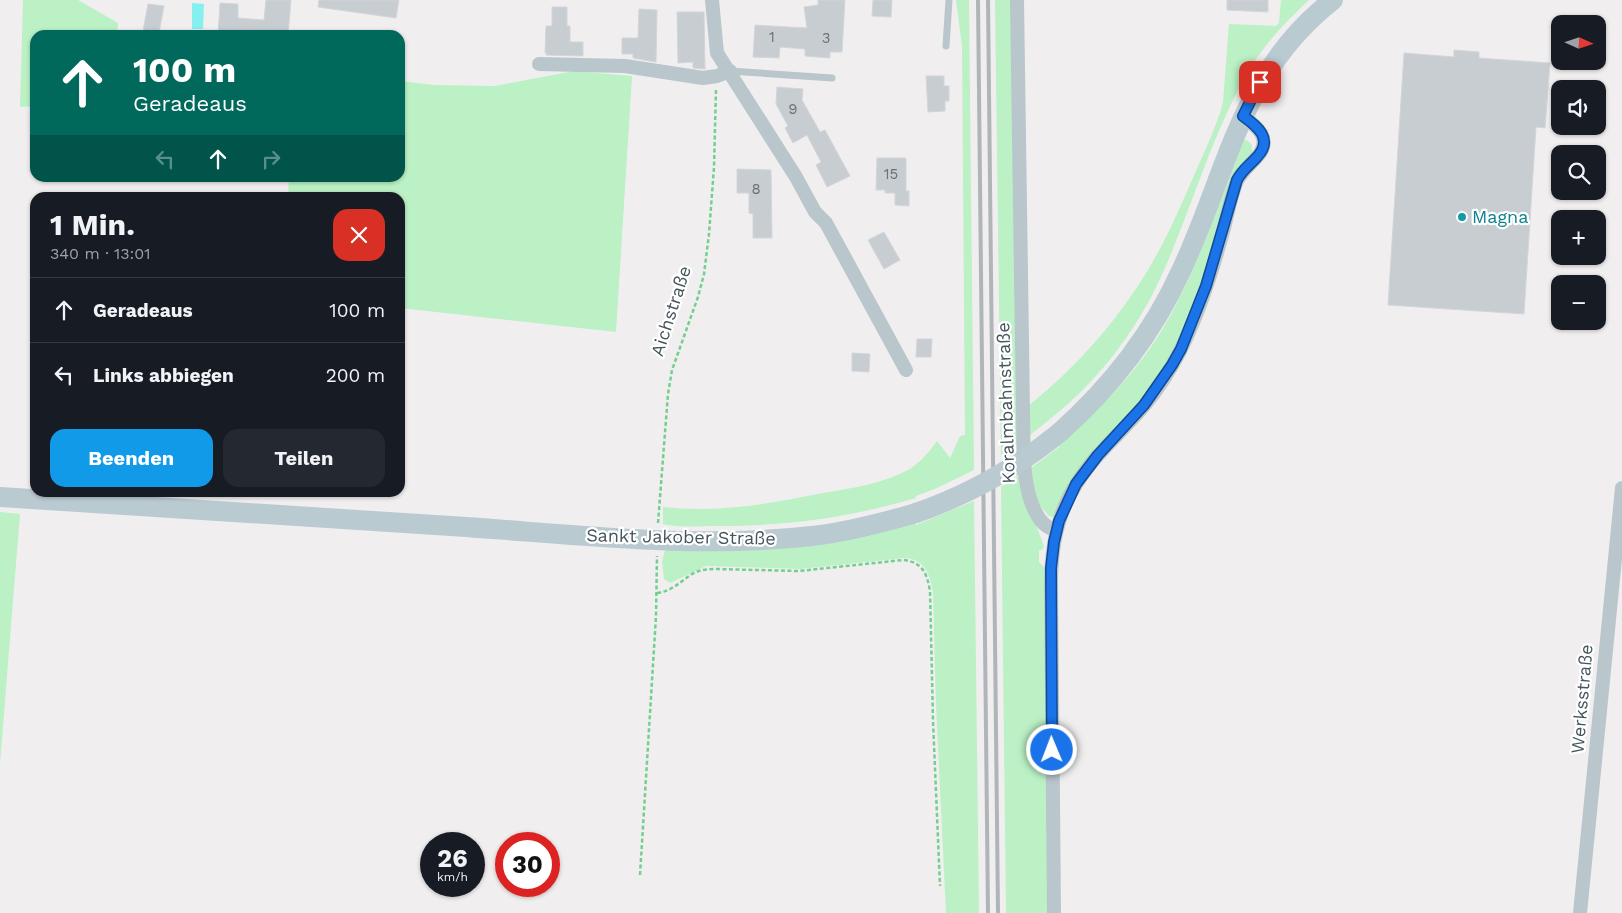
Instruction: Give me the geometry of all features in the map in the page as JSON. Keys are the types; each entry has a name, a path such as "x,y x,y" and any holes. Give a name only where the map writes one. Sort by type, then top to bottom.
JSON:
{"main road":[{"name":"Sankt Jakober Straße","path":"0,497 657,539 728,541 797,538 858,528 916,513 948,501 987,482 1022,460 1059,433 1114,379 1138,348 1159,315 1190,251 1243,116 1260,82 1281,52 1306,23 1333,0"}],"street":[{"path":"712,0 717,54 723,74 796,177 815,212 826,224 906,370"},
{"name":"Koralmbahnstraße","path":"1017,0 1023,412 1026,478 1029,493 1040,519 1048,527 1056,531"},
{"path":"539,64 625,66 691,78 723,74"},
{"path":"1054,913 1050,584 1056,531 1068,501 1082,474 1153,393 1172,365 1190,330 1209,278 1237,180 1260,154 1262,148 1263,136 1261,131 1243,116"},
{"name":"Werksstraße","path":"1580,913 1622,488"}],"lane":[{"path":"946,46 949,0"},
{"path":"723,74 832,78"}],"path":[{"name":"Aichstraße","path":"640,876 657,592 657,539 668,394 672,370 698,297 707,250 723,74"},
{"path":"657,592 673,588 693,573 704,570 799,571 903,560 913,562 923,568 928,578 930,591 940,886"}],"green space":[{"path":"23,0 78,0 118,23 117,30 30,30 30,106 20,107"},
{"path":"956,0 969,0 974,470 916,496 916,498 842,516 818,520 743,526 676,526 663,524 663,507 704,509 743,506 782,501 877,482 908,470 924,457 937,441 950,458 960,436 965,435 962,46"},
{"path":"995,0 1012,0 1018,444 1001,455"},
{"path":"1281,0 1309,0 1268,43 1239,88 1212,148 1176,241 1141,315 1114,355 1093,380 1029,436 1028,406 1083,356 1100,337 1130,298 1171,228 1220,113 1223,102 1229,24 1276,26 1279,23"},
{"path":"574,71 632,76 616,332 405,309 405,192 288,192 289,182 405,182 405,82 434,85 495,86"},
{"path":"1247,140 1252,145 1252,152 1248,158 1194,307 1163,372 1054,517 1049,516 1036,501 1031,468 1059,447 1105,402 1136,367 1162,330 1201,251 1242,141"},
{"path":"1020,475 1025,496 1044,546 1042,550 1039,550 1039,562 1045,568 1051,913 1006,913 1001,487"},
{"path":"974,501 979,913 946,913 936,705 933,593 928,574 922,565 917,561 904,558 800,569 706,566 670,583 664,579 662,562 665,550 916,522 916,525"},
{"path":"0,512 20,514 0,763"}],"water":[{"path":"192,3 204,4 203,29 192,29"}],"building":[{"path":"266,0 291,0 288,30 218,30 220,3 238,4 238,18 264,20"},
{"path":"319,0 399,0 396,18 318,7"},
{"path":"818,0 845,0 842,52 830,52 830,58 805,56 805,49 780,47 779,58 753,57 755,25 807,28 804,7 818,5"},
{"path":"873,0 892,0 891,17 872,16"},
{"path":"1227,0 1268,0 1268,12 1227,10"},
{"path":"148,4 164,6 160,30 143,30"},
{"path":"552,7 567,7 567,26 570,26 570,42 583,42 583,56 546,55 546,26 552,26"},
{"path":"639,9 657,10 656,62 633,58 633,54 622,54 622,38 638,38"},
{"path":"677,12 704,12 705,69 693,68 693,62 678,63"},
{"name":"Magna","path":"1454,50 1479,52 1479,58 1550,63 1545,128 1536,127 1524,314 1388,305 1404,53 1454,57"},
{"path":"926,76 944,76 944,86 949,86 949,101 945,101 945,111 928,112"},
{"path":"777,87 803,89 802,100 820,132 825,130 850,176 827,187 816,165 821,162 807,135 793,143 785,128 788,126 776,104"},
{"path":"877,158 906,158 906,191 909,191 909,206 895,205 895,193 885,193 885,190 876,190"},
{"path":"737,169 771,170 772,238 753,238 753,214 749,213 749,193 737,193"},
{"path":"884,232 900,260 884,269 868,240"},
{"path":"917,339 932,339 931,357 916,357"},
{"path":"852,353 870,354 869,372 852,371"}],"railway":[{"path":"978,0 988,913"},
{"path":"988,0 998,913"}],"place":[{"name":"Magna","path":"1462,217"}],"route":[{"path":"1052,750 1051,568 1059,521 1082,474 1144,405 1172,365 1190,330 1211,270 1237,180 1260,154 1262,148 1263,136 1261,131 1243,116 1260,82"}]}
